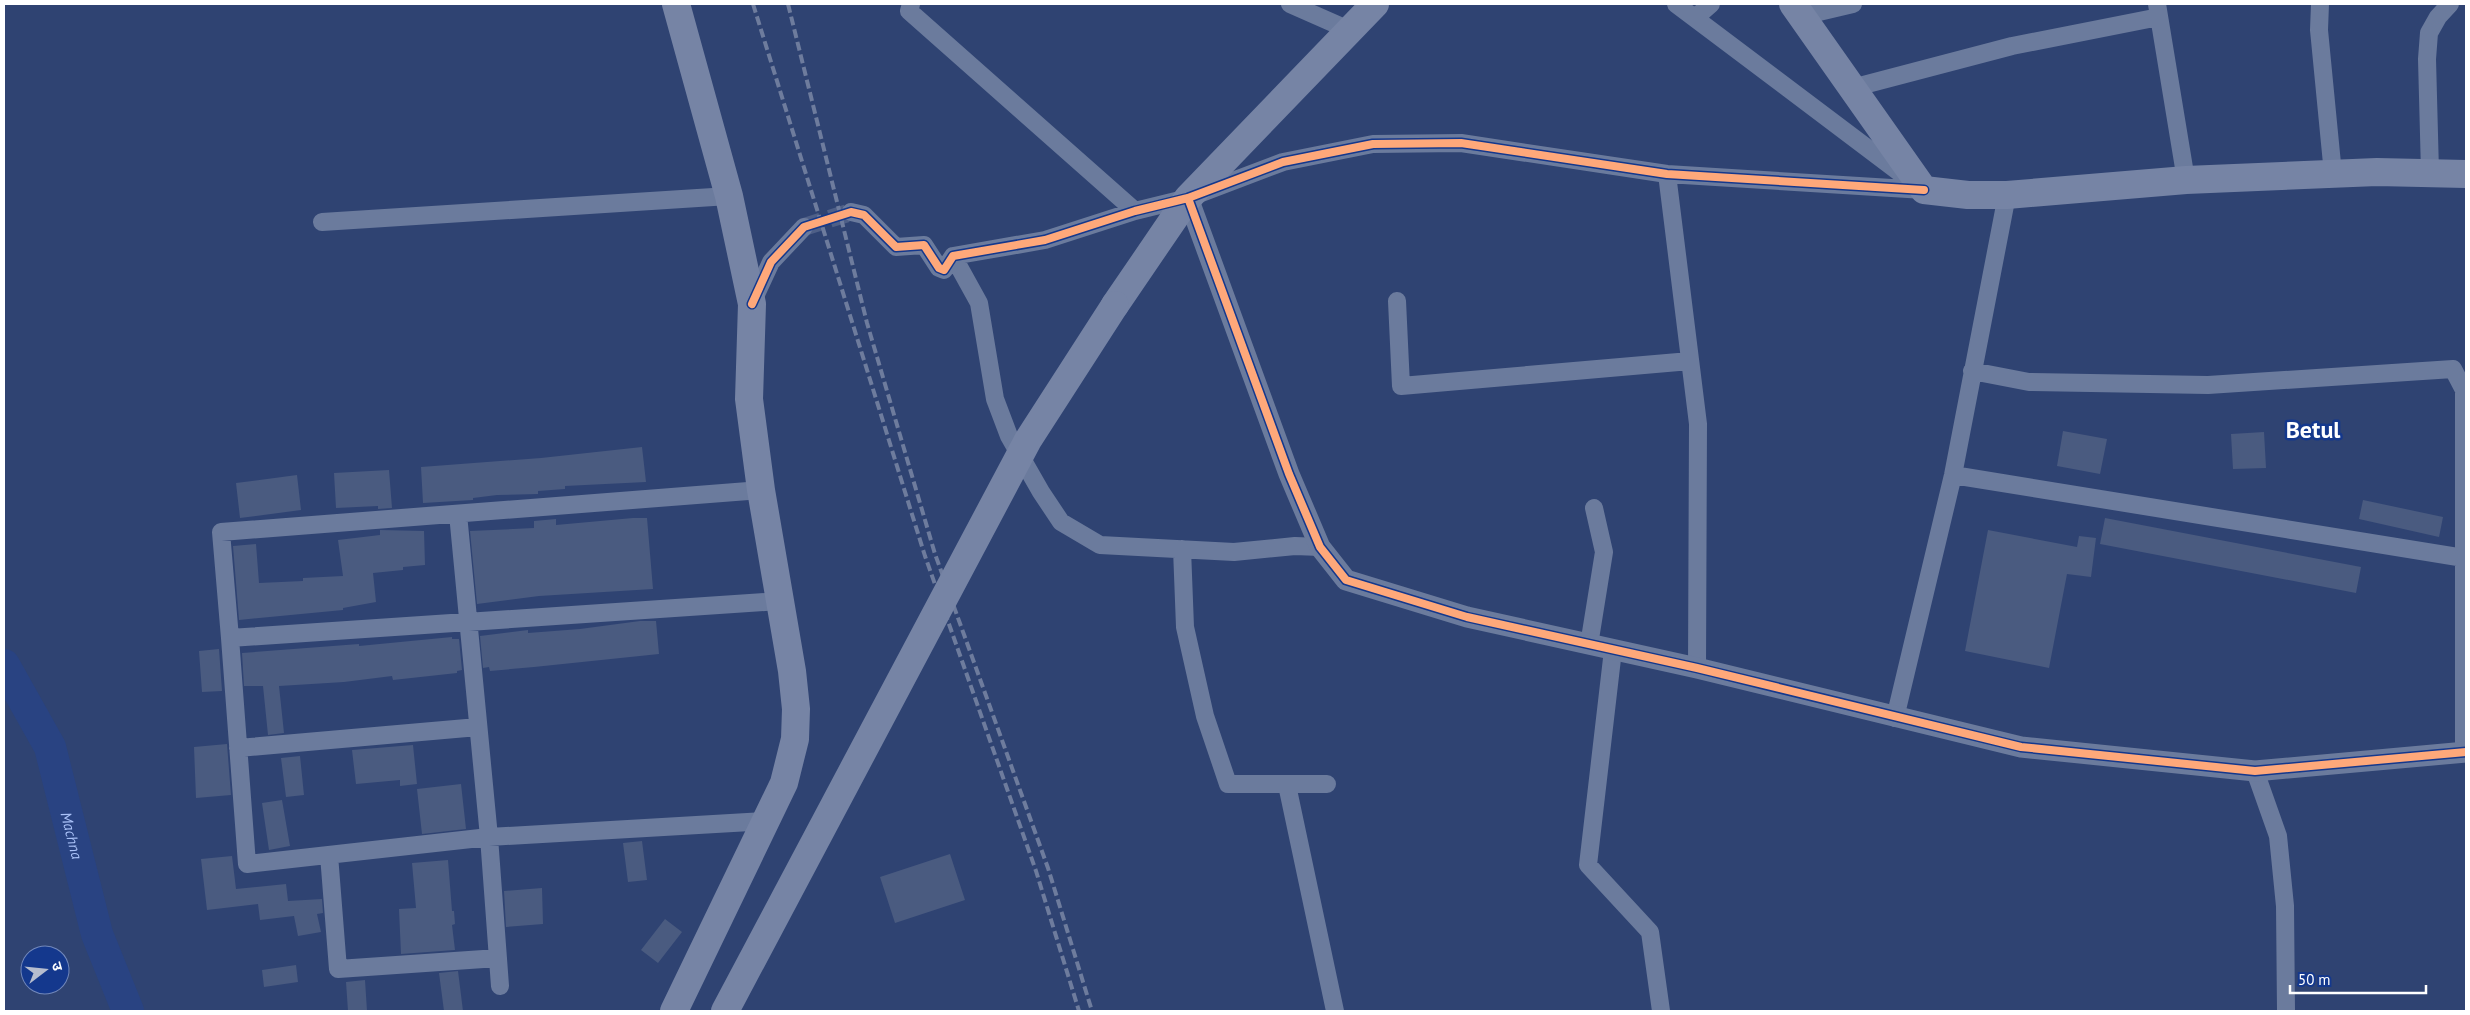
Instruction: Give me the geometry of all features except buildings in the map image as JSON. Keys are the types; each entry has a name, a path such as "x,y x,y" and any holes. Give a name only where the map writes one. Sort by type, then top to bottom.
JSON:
{"main road":[{"path":"674,1011 784,783 795,739 796,709 792,671 761,490 749,399 752,304 729,196 676,4"},
{"path":"725,1011 1028,440 1188,198 1375,4"},
{"path":"1798,10 1924,190 1968,195 2006,195 2186,180 2334,174 2430,172 2466,174"}],"street":[{"path":"1290,4 1348,30"},
{"path":"1676,4 1924,190"},
{"path":"1695,18 1711,4"},
{"path":"1798,10 1853,4"},
{"path":"2320,4 2319,30 2334,174"},
{"path":"2430,172 2427,59 2429,33 2438,17 2450,4"},
{"path":"908,6 1135,211"},
{"path":"1852,88 2158,10 2186,180"},
{"path":"851,212 864,215 896,247 924,245 939,268 944,270 953,256 1045,240 1135,211 1188,198 1283,162 1373,144 1461,143 1667,174 1924,190"},
{"path":"1667,174 1698,424 1697,668"},
{"path":"1895,718 1952,475 2006,195"},
{"path":"322,222 729,196"},
{"path":"1188,198 1289,474 1320,547 1346,580 1467,617 1697,668 1895,718 2021,747 2255,770 2465,752 2464,390 2460,367 2208,386 2029,382 1972,371"},
{"path":"752,304 771,262 804,228"},
{"path":"953,256 979,303 995,399 1009,436 1041,492 1061,522 1100,545 1234,552 1295,546 1320,547"},
{"path":"1397,301 1401,386 1690,361"},
{"path":"1952,475 2464,558"},
{"path":"761,490 221,532 247,864 489,837 766,821"},
{"path":"1589,644 1604,552 1594,508"},
{"path":"458,514 489,837 500,986"},
{"path":"1182,549 1185,627 1204,716 1228,784 1327,784"},
{"path":"230,638 779,601"},
{"path":"1613,650 1588,865 1650,932 1661,1011"},
{"path":"238,748 478,727"},
{"path":"2255,770 2278,836 2285,906 2286,1011"},
{"path":"1287,785 1335,1011"},
{"path":"329,855 338,969 498,958"}],"waterway":[{"name":"Machna","path":"4,665 50,747 97,934 128,1011"}],"tunnel":[{"path":"804,227 851,212"}],"railway":[{"path":"753,4 925,556 1036,871 1079,1011"},
{"path":"788,4 867,323 935,554 1048,868 1092,1011"}],"cycle path":[{"path":"752,304 771,262 804,227 851,212 864,215 896,247 924,245 939,268 944,270 953,256 1045,240 1135,211 1188,198 1283,162 1373,144 1461,143 1667,174 1924,190"},
{"path":"1188,198 1289,474 1320,547 1346,580 1467,617 1697,668 2021,747 2255,771 2466,752"}],"district":[{"name":"Betul","path":"2313,429"}]}
